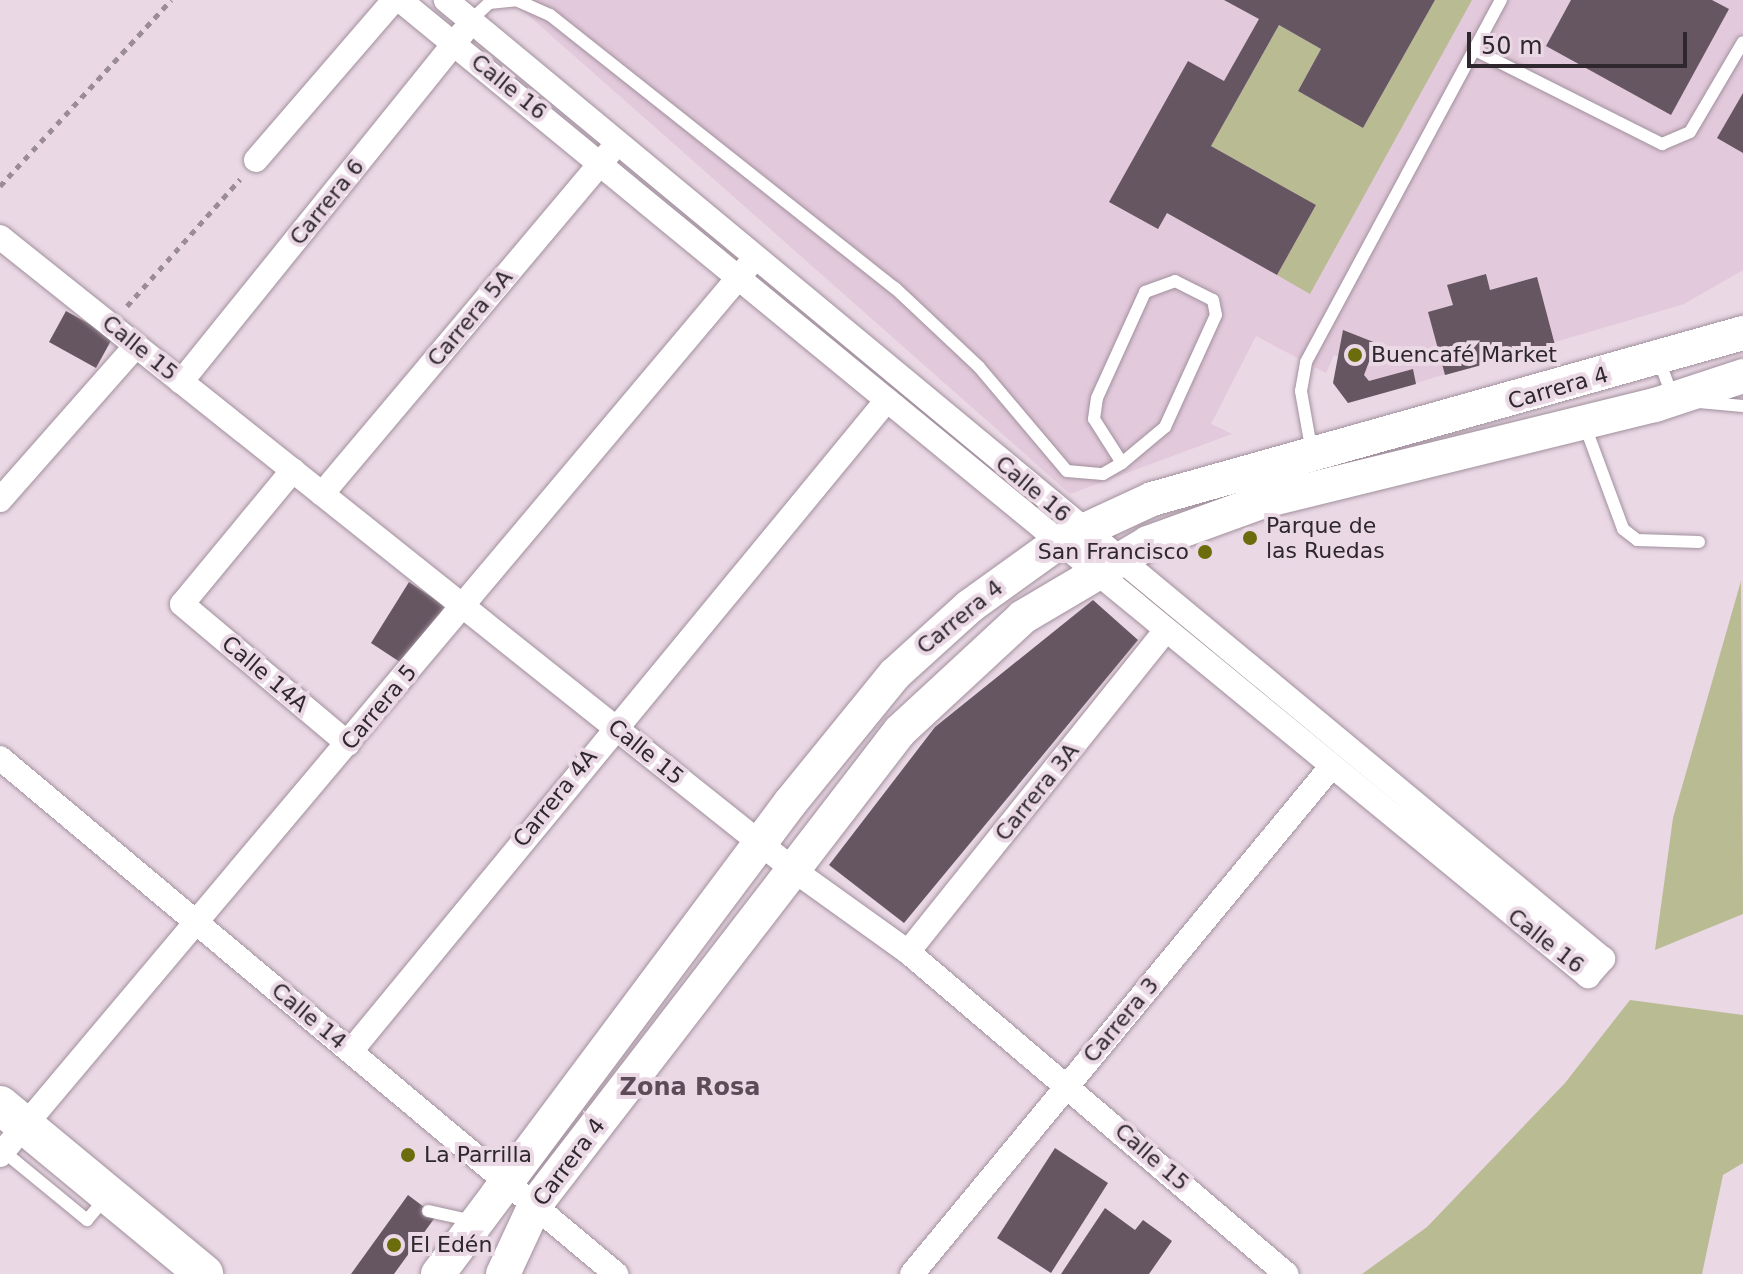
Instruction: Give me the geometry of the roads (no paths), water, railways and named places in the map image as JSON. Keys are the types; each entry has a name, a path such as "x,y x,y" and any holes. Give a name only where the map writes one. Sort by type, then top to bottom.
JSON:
{"main road":[{"name":"Carrera 4","path":"438,1274 759,842 931,637 1070,536 1152,499 1280,481 1316,471 1743,333"},
{"name":"Carrera 4","path":"1316,471 1584,423 1674,400 1743,376"},
{"name":"Carrera 4","path":"503,1274 535,1205 934,694 1023,617 1106,566 1280,481"},
{"path":"7,1134 108,1195 204,1274"}],"street":[{"path":"256,160 394,0"},
{"name":"Calle 16","path":"400,0 887,400 1070,536"},
{"name":"Calle 16","path":"446,0 756,257 1106,566 1603,959 1588,976 1165,631 1106,566"},
{"name":"Carrera 6","path":"181,382 471,20"},
{"name":"Carrera 5A","path":"322,494 618,141"},
{"name":"Calle 15","path":"0,237 795,871 908,952 1287,1274"},
{"name":"Carrera 5","path":"7,1134 197,923 756,257"},
{"path":"2,495 136,346"},
{"name":"Carrera 4A","path":"351,1051 613,726 887,400"},
{"name":"Calle 14A","path":"293,470 182,604 348,744"},
{"name":"Carrera 3A","path":"908,952 1165,631"},
{"name":"Calle 14","path":"0,758 616,1274"},
{"name":"Carrera 3","path":"912,1274 1331,767"}],"lane":[{"path":"471,20 489,3 516,0 550,15 895,288 979,367 1067,471 1103,474 1122,463 1165,427 1216,315 1213,300 1175,281 1145,292 1097,398 1094,419 1122,463"},
{"path":"1316,471 1301,391 1306,362 1501,0"},
{"path":"1473,49 1662,144 1690,132 1743,42"},
{"path":"1659,360 1674,400 1743,406"},
{"path":"1584,423 1623,529 1637,540 1699,542"},
{"path":"428,1211 476,1222"}],"place":[{"name":"Buencafé Market","path":"1355,355"},
{"name":"Parque de las Ruedas","path":"1250,538"},
{"name":"San Francisco","path":"1205,552"},
{"name":"La Parrilla","path":"408,1155"},
{"name":"El Edén","path":"394,1245"}],"district":[{"name":"Zona Rosa","path":"690,1088"}]}
